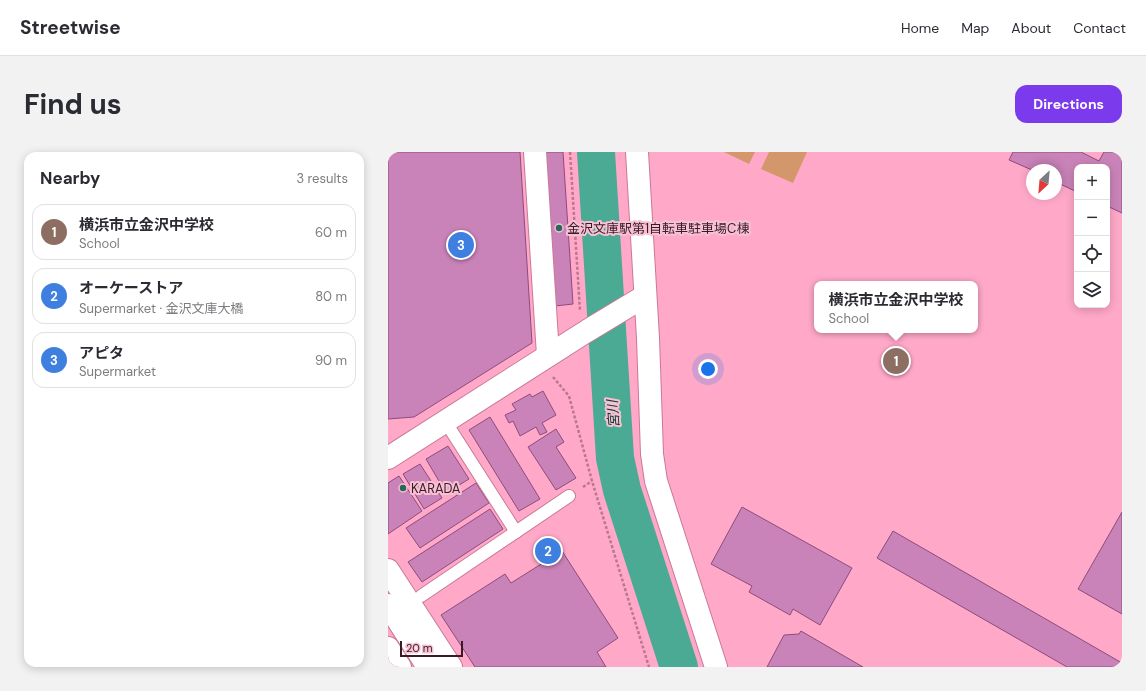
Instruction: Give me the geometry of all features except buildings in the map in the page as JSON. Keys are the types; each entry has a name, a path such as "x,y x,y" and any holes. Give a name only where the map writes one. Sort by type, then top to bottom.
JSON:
{"street":[{"path":"535,152 544,359"},
{"path":"637,152 648,338 652,454 656,481 716,667"},
{"path":"388,458 584,333 645,296"},
{"path":"388,570 451,667"},
{"path":"388,605 428,667"},
{"path":"388,648 400,667"}],"lane":[{"path":"445,421 516,532"},
{"path":"421,596 569,496"}],"path":[{"path":"570,152 584,333"},
{"path":"544,359 569,396 592,481 649,667"}],"shaded area":[{"path":"724,152 755,152 749,164"},
{"path":"769,152 807,152 793,183 761,169"}],"waterway":[{"name":"宮川","path":"596,152 615,458 622,490 679,667"}],"place":[{"name":"金沢文庫駅第1自転車駐車場C棟","path":"559,228"},
{"name":"アピタ","path":"461,245"},
{"name":"横浜市立金沢中学校","path":"896,361"},
{"name":"KARADA","path":"403,488"},
{"name":"オーケーストア","path":"548,551"}]}
